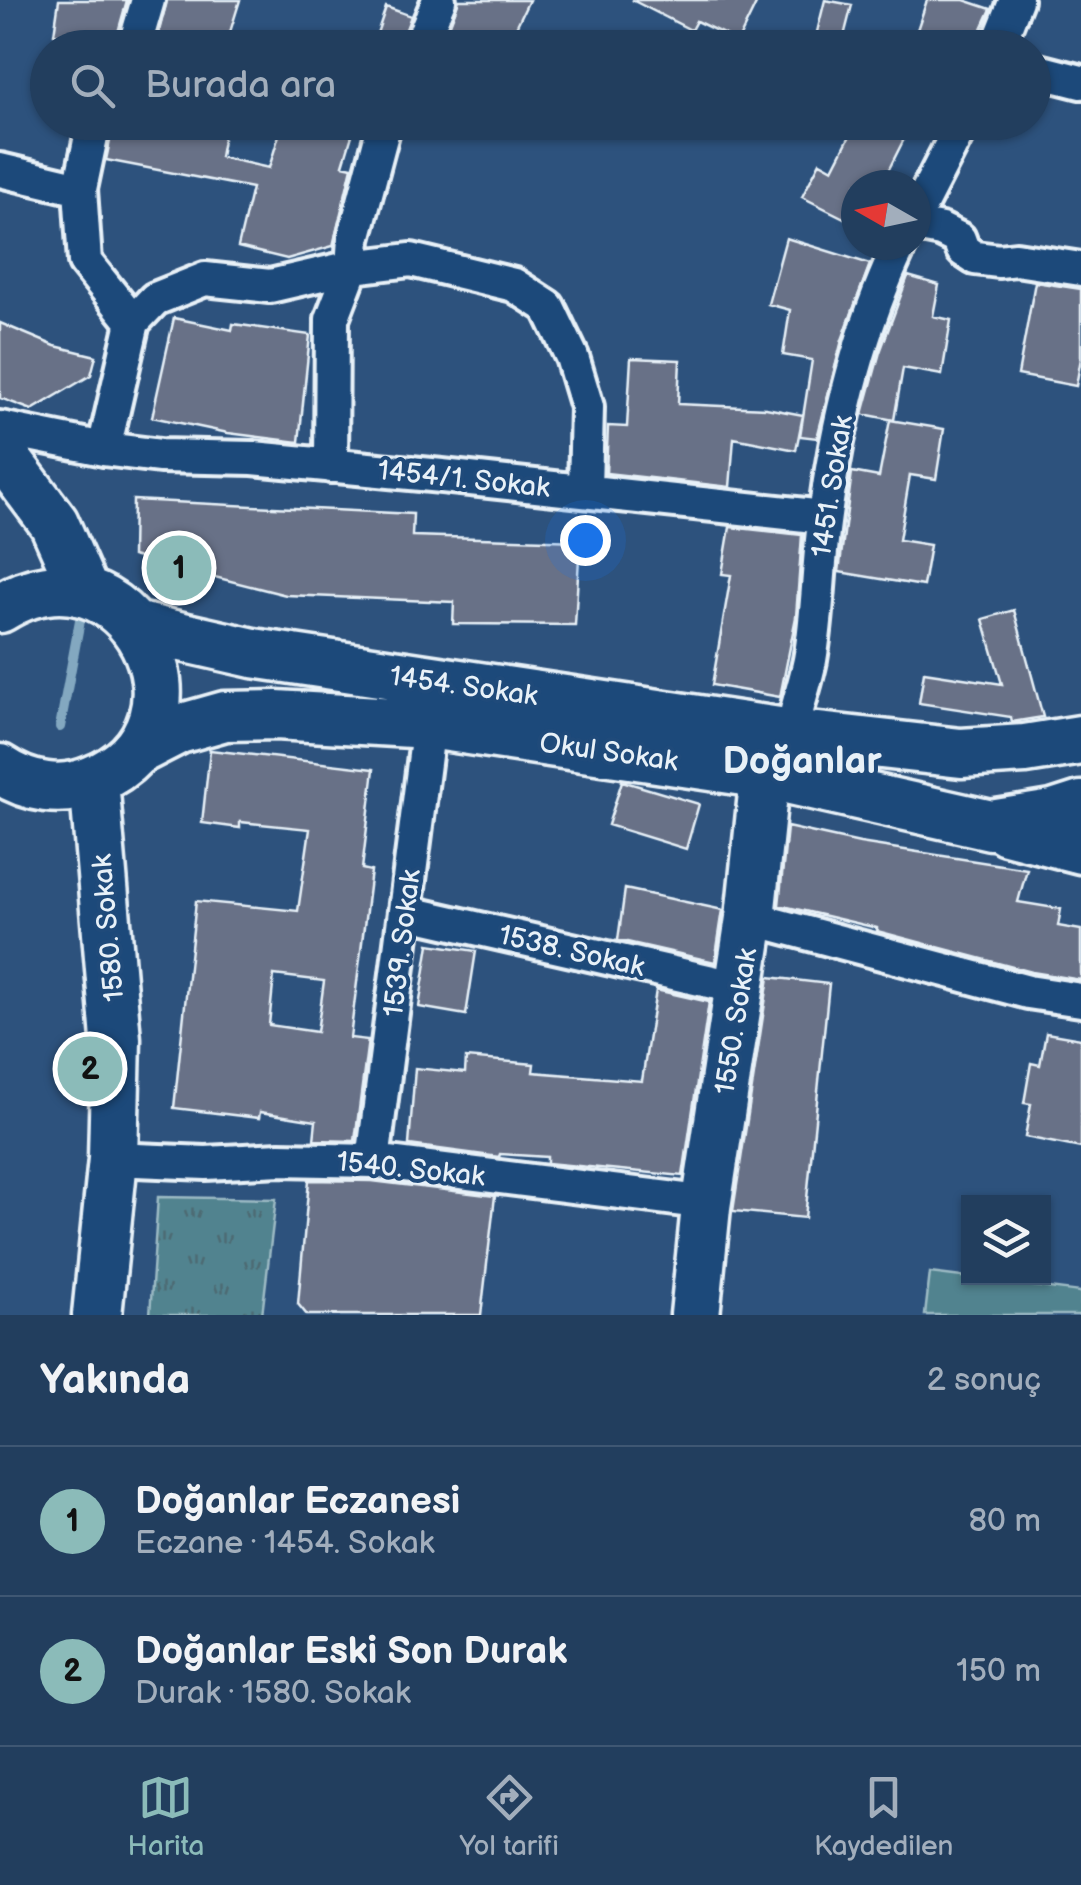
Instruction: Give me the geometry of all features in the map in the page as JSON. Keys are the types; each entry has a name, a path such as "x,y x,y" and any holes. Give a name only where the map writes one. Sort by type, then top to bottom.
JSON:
{"main road":[{"path":"0,451 54,523 84,591"},
{"path":"0,608 20,595 52,588 84,591 114,605 138,628 153,657 158,689 152,722 136,751"},
{"name":"1454. Sokak","path":"138,628 253,654 792,734"},
{"name":"Okul Sokak","path":"94,780 179,728 225,716 276,715 429,724 765,774 990,825 1053,815 1081,806"},
{"path":"792,734 961,753 1081,740"},
{"name":"1550. Sokak","path":"695,1315 750,918 765,774 792,734"},
{"path":"0,769 16,779 47,788 80,786 94,780"},
{"name":"1580. Sokak","path":"94,780 116,1039 113,1159 97,1315"},
{"path":"990,825 1081,849"}],"street":[{"path":"139,30 148,0"},
{"path":"427,30 440,0"},
{"path":"1004,30 1016,0"},
{"path":"1051,74 1081,82"},
{"path":"90,140 80,189 85,262 134,322"},
{"path":"331,466 332,319 352,267 354,239 380,140"},
{"path":"931,185 954,140"},
{"path":"0,170 80,189"},
{"path":"931,228 959,239 963,250 975,258 998,262 1016,259 1081,269"},
{"path":"104,449 134,322 156,299 204,279 270,286 352,267 411,260 514,285 548,307 572,356 587,407 585,490"},
{"name":"1451. Sokak","path":"792,734 810,660 824,517 842,408 880,285 892,260"},
{"name":"1454/1. Sokak","path":"0,428 160,456 252,458 824,517"},
{"name":"1539. Sokak","path":"372,1161 429,724"},
{"name":"1538. Sokak","path":"406,912 739,988"},
{"path":"750,918 1028,992 1081,1000"},
{"name":"1540. Sokak","path":"113,1159 206,1163 280,1159 372,1161 708,1203"}],"green space":[{"path":"158,1197 276,1199 262,1315 150,1315"},
{"path":"930,1273 961,1277 961,1285 1025,1285 1081,1292 1081,1315 925,1315"}],"building":[{"path":"59,0 127,0 119,30 55,30"},
{"path":"167,0 240,0 231,30 159,30"},
{"path":"459,0 529,0 515,30 448,30"},
{"path":"632,0 758,0 743,30 715,30 696,21 691,30"},
{"path":"825,0 852,5 846,30 818,30"},
{"path":"927,0 964,0 991,9 981,30 917,30"},
{"path":"386,7 411,16 406,30 378,30"},
{"path":"110,140 223,140 220,157 269,168 278,140 351,140 343,165 352,167 333,246 287,259 238,247 252,188 106,160"},
{"path":"848,140 904,140 888,170 841,170 841,216 802,197 820,162 833,169"},
{"path":"786,238 841,255 841,260 870,264 842,340 817,438 800,436 812,360 783,355 790,310 768,304"},
{"path":"908,276 939,285 933,316 951,320 942,375 903,368 894,420 863,414 880,352"},
{"path":"1035,282 1081,289 1081,358 1076,386 1018,375"},
{"path":"174,318 232,330 233,324 310,335 299,442 228,433 152,417"},
{"path":"0,323 55,346 96,356 91,375 32,410 0,398"},
{"path":"631,358 680,360 678,404 766,408 803,415 796,450 734,438 730,487 606,473 608,426 627,427"},
{"path":"890,420 944,429 936,479 910,475 899,540 930,545 923,586 839,572 852,472 879,477"},
{"path":"133,500 413,514 412,536 580,541 575,625 453,624 454,602 286,595 132,556"},
{"path":"730,527 802,535 796,617 780,697 712,685 731,575 722,574"},
{"path":"1014,610 1043,717 1012,722 1011,717 919,703 924,672 1002,684 983,619"},
{"path":"210,750 374,769 362,869 371,871 350,1038 368,1040 355,1141 314,1140 316,1121 260,1112 259,1118 174,1108 196,901 298,911 310,829 240,822 240,828 202,823","holes":["274,975 324,981 317,1032 269,1025"]},
{"path":"622,781 699,804 686,849 608,825"},
{"path":"787,827 860,843 1027,869 1018,902 1061,909 1058,926 1081,930 1081,980 1032,972 779,905"},
{"path":"625,889 723,910 715,962 618,940"},
{"path":"429,944 476,951 466,1015 419,1007"},
{"path":"769,977 829,984 805,1218 733,1211"},
{"path":"656,990 709,1002 683,1176 547,1163 547,1157 499,1157 409,1145 415,1068 465,1073 466,1058 534,1064 533,1072 642,1081"},
{"path":"1046,1033 1081,1039 1081,1148 1025,1137 1031,1104 1024,1103 1031,1063 1040,1065"},
{"path":"309,1180 372,1181 495,1196 481,1315 307,1315 298,1304"}],"waterway":[{"path":"60,727 80,620"}],"place":[{"name":"Doğanlar Eczanesi","path":"179,568"},
{"name":"Doğanlar Eski Son Durak","path":"90,1069"}],"district":[{"name":"Doğanlar","path":"802,760"}]}
